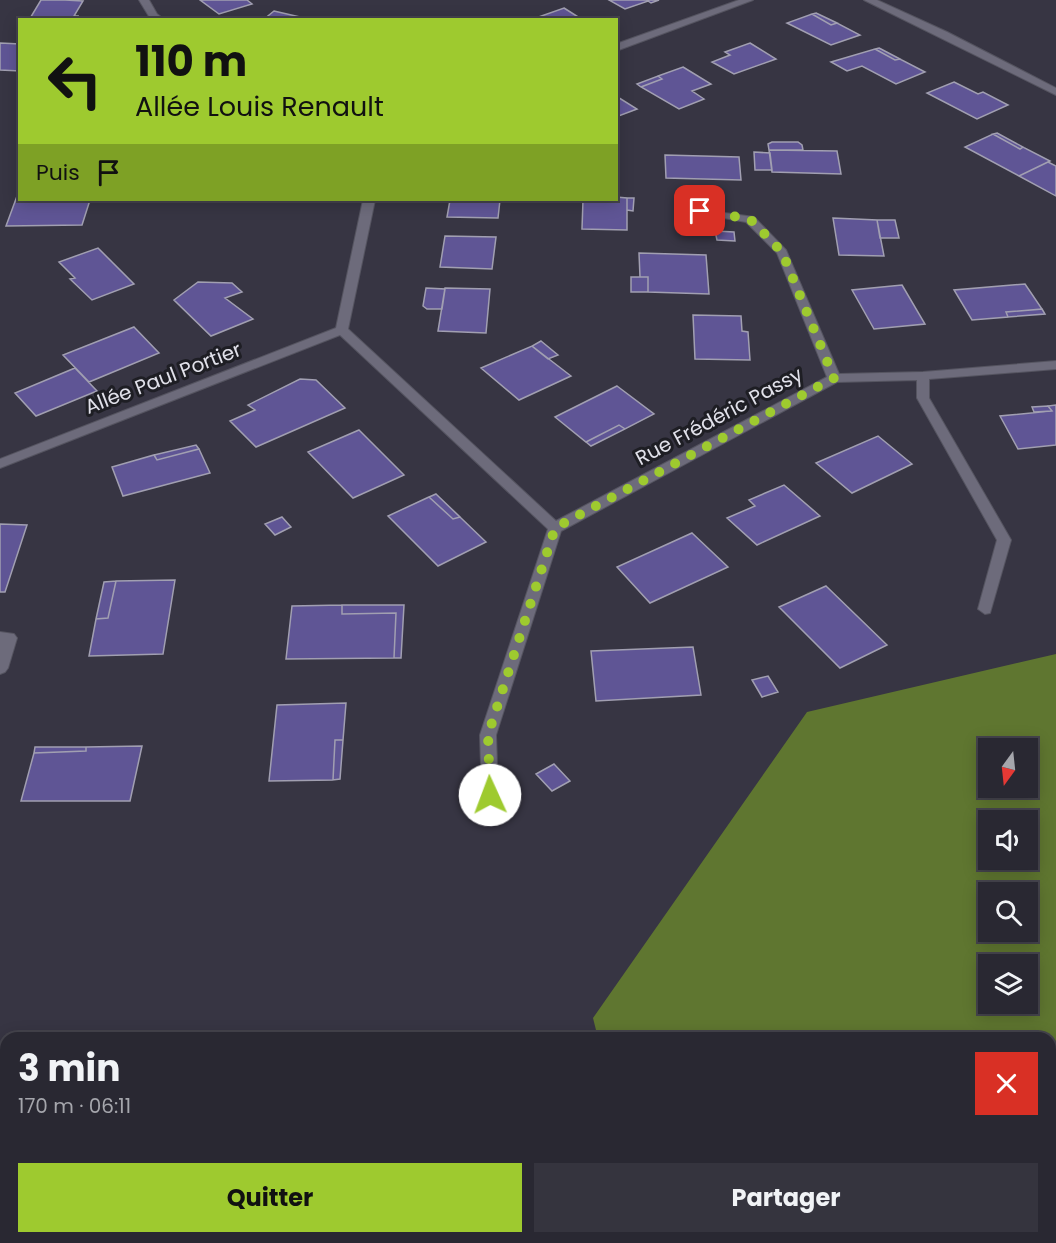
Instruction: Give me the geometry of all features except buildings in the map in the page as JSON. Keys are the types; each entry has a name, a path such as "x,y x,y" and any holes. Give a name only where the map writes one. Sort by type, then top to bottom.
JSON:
{"street":[{"path":"144,0 154,18"},
{"path":"618,47 748,0"},
{"path":"869,0 945,34 1056,92"},
{"path":"369,201 342,330 555,528 488,735 490,795"},
{"path":"700,211 750,219 782,252 834,378"},
{"name":"Allée Paul Portier","path":"0,464 342,330"},
{"name":"Rue Frédéric Passy","path":"555,528 834,378 923,376 1056,365"},
{"path":"923,376 923,398 1004,540 985,609"},
{"path":"0,638 9,638 0,668"}],"green space":[{"path":"1056,654 1056,1032 596,1032 593,1018 807,712"}],"route":[{"path":"490,795 488,735 555,528 834,378 782,252 750,219 700,211"}]}
